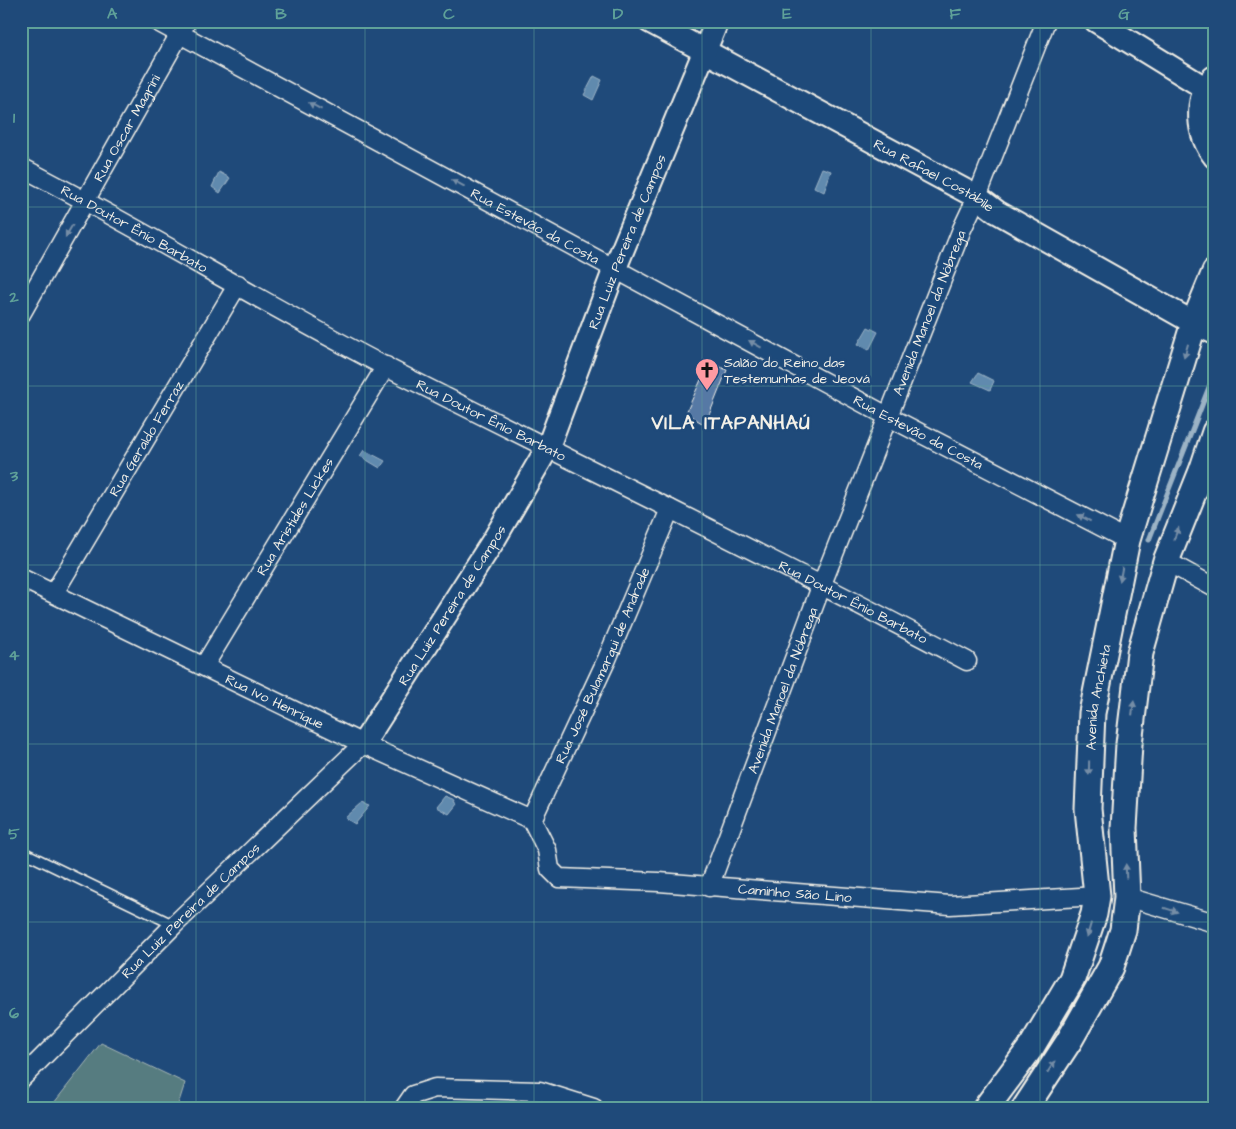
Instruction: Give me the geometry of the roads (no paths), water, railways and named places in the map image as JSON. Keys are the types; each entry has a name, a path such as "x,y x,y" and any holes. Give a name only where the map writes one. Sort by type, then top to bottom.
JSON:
{"main road":[{"name":"Avenida Anchieta","path":"986,1108 1032,1046 1072,979 1085,944 1097,896 1088,809 1092,713 1127,540 1204,328 1215,272"},
{"path":"1025,1108 1069,1040 1111,967 1123,930 1127,897 1124,828 1129,744 1140,653 1166,561 1202,471 1215,432"}],"street":[{"name":"Rua Estevão da Costa","path":"156,21 184,28 615,268 889,417 1127,540"},
{"name":"Rua Rafael Costábile","path":"649,21 977,197 997,212 1204,328"},
{"name":"Rua Luiz Pereira de Campos","path":"21,1079 174,925 363,744 495,538 548,447 615,268 717,21"},
{"name":"Avenida Manoel da Nóbrega","path":"709,887 822,584 1046,21"},
{"path":"1096,21 1210,83 1200,106 1201,123 1207,148 1215,158"},
{"name":"Rua Oscar Magrini","path":"21,314 184,28"},
{"name":"Rua Doutor Ênio Barbato","path":"21,167 386,366 822,584 967,661"},
{"name":"Rua Geraldo Ferraz","path":"54,593 238,284"},
{"name":"Rua Aristides Lickes","path":"204,666 386,366"},
{"name":"Rua José Bulamarqui de Andrade","path":"532,820 607,659 670,509"},
{"path":"1166,561 1215,588"},
{"name":"Rua Ivo Henrique","path":"21,578 363,744 532,820"},
{"name":"Caminho São Lino","path":"532,820 545,846 550,869 559,878 659,882 709,887 838,894 950,905 1097,896"},
{"path":"1127,897 1215,923"},
{"path":"404,1108 413,1094 435,1088 540,1091 594,1108"}],"lane":[{"path":"21,851 174,925"}],"water":[{"path":"594,76 602,80 593,100 584,95"},
{"path":"822,168 831,171 824,192 814,187"},
{"path":"219,172 230,178 220,193 212,187"},
{"path":"868,327 878,332 869,350 858,344"},
{"path":"978,373 994,381 990,390 972,382"},
{"path":"364,450 385,461 380,468 360,456"},
{"path":"445,796 455,800 454,802 457,804 449,814 436,807"},
{"path":"362,803 370,806 355,824 345,818"}],"waterway":[{"path":"1149,540 1215,372"}],"place":[{"name":"Salão do Reino das Testemunhas de Jeová","path":"707,391"}],"district":[{"name":"VILA ITAPANHAÚ","path":"731,422"}]}
